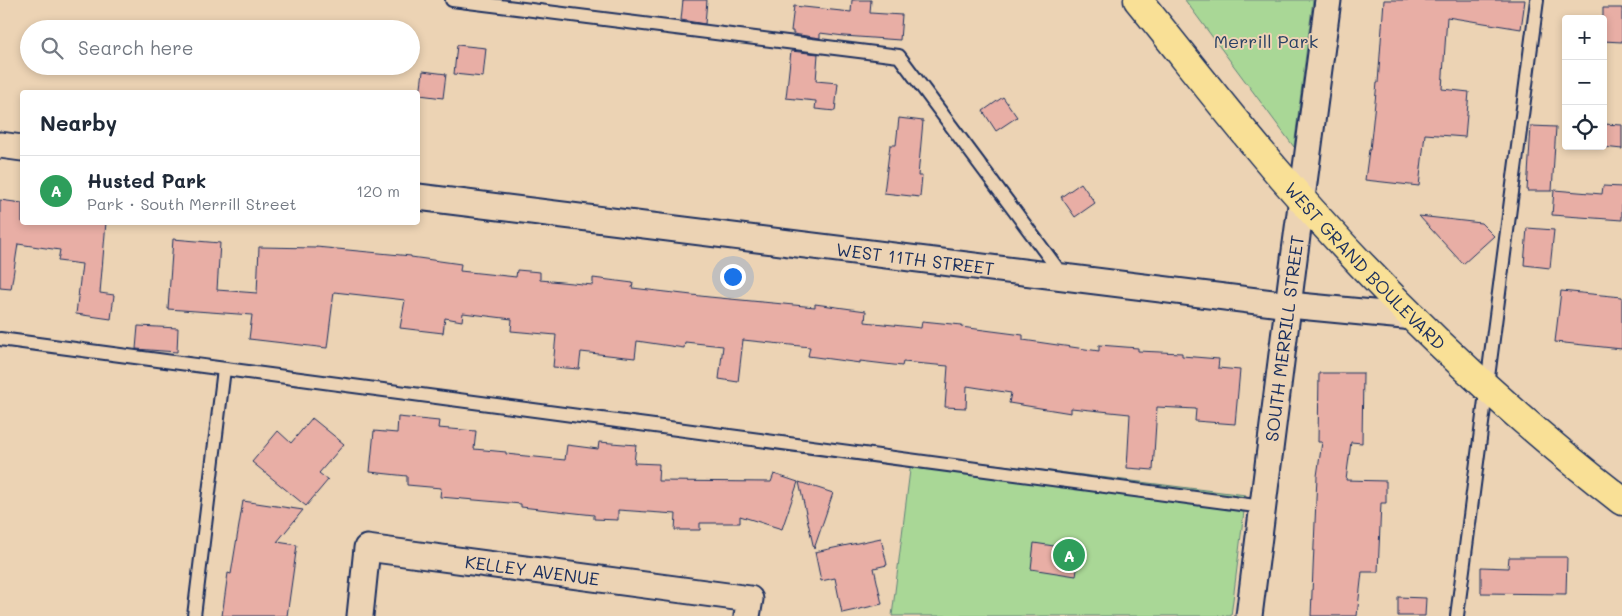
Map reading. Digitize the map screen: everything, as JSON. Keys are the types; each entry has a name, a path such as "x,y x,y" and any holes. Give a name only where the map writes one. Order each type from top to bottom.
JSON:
{"main road":[{"name":"WEST GRAND BOULEVARD","path":"1138,0 1301,198 1414,317 1524,420 1622,501"}],"street":[{"name":"SOUTH MERRILL STREET","path":"1249,616 1301,198 1328,0"},
{"path":"0,145 20,148"},
{"name":"WEST 11TH STREET","path":"420,197 1289,305 1414,317"},
{"name":"KELLEY AVENUE","path":"360,616 366,548 750,599 747,616"}],"lane":[{"path":"452,0 899,56 1065,278"},
{"path":"1457,616 1537,0"},
{"path":"0,339 1262,507"},
{"path":"194,616 224,369"}],"green space":[{"name":"Merrill Park","path":"1185,0 1313,0 1294,147"},
{"path":"912,454 1246,495 1231,616 892,616"}],"building":[{"path":"683,0 707,0 705,24 681,20"},
{"path":"852,0 871,0 870,13 902,15 900,40 820,33 820,38 793,34 793,31 791,31 794,6 851,12"},
{"path":"1384,0 1525,0 1521,29 1447,17 1442,89 1469,92 1465,137 1425,134 1419,186 1365,180 1378,83"},
{"path":"1603,8 1622,8 1622,42 1607,41 1607,15 1603,15"},
{"path":"457,45 486,48 483,77 454,74"},
{"path":"791,51 818,54 816,81 838,83 835,111 815,109 816,101 786,98"},
{"path":"423,71 446,74 443,98 420,95"},
{"path":"1003,97 1017,117 996,131 983,111"},
{"path":"899,118 923,121 918,176 922,176 920,197 884,193 890,145 896,145"},
{"path":"1607,124 1622,125 1622,149 1607,147"},
{"path":"1531,126 1556,127 1552,191 1527,191"},
{"path":"1081,183 1095,203 1075,217 1061,197"},
{"path":"1603,186 1622,187 1622,220 1552,215 1554,190 1602,194"},
{"path":"0,200 20,203 20,225 106,225 100,293 114,295 111,319 76,314 82,264 58,261 60,250 18,244 11,289 0,288"},
{"path":"1419,216 1481,223 1494,236 1463,264"},
{"path":"1527,228 1554,230 1550,268 1524,265"},
{"path":"173,239 220,243 217,290 257,293 259,247 316,247 411,256 461,264 460,271 516,277 517,270 540,272 540,280 593,285 593,278 633,283 632,288 815,307 815,304 866,311 865,322 921,328 922,321 962,325 961,327 1023,335 1023,340 1099,351 1099,345 1138,348 1138,351 1182,353 1182,356 1219,359 1218,368 1240,370 1235,424 1195,421 1196,409 1157,407 1153,470 1127,468 1130,414 1071,408 1071,413 1009,403 1011,393 967,386 966,408 945,407 948,366 903,362 902,366 860,361 860,363 808,356 810,347 743,340 738,382 719,379 723,346 685,342 684,348 637,341 635,358 581,352 579,369 553,367 556,335 511,331 512,319 463,313 462,321 445,318 443,333 400,328 405,300 334,292 327,348 249,339 252,315 168,309"},
{"path":"1561,291 1622,297 1622,349 1555,342"},
{"path":"138,326 178,328 177,352 136,349"},
{"path":"1319,373 1363,373 1362,443 1351,442 1346,480 1386,481 1386,503 1381,503 1378,572 1362,572 1357,616 1311,616 1317,476 1322,442 1318,442"},
{"path":"398,417 439,421 438,428 476,431 474,449 506,452 506,454 565,460 567,445 598,449 599,442 636,445 634,463 659,464 658,481 771,482 774,474 798,482 782,529 740,516 740,523 700,523 700,530 675,530 676,514 618,510 618,520 594,519 594,515 521,507 521,504 440,497 441,488 407,485 407,476 370,472 374,431 397,433"},
{"path":"312,418 344,444 319,473 328,480 306,506 252,462 278,431 291,443"},
{"path":"799,482 833,493 814,549"},
{"path":"243,501 303,510 277,542 297,545 287,616 222,616 228,573 231,574"},
{"path":"881,538 887,565 874,568 882,604 842,613 835,578 821,581 815,552"},
{"path":"1034,543 1080,550 1076,576 1031,569"},
{"path":"1509,557 1567,557 1566,594 1481,593 1481,567 1508,568"},
{"path":"1398,597 1426,598 1425,616 1398,616"}],"place":[{"name":"Husted Park","path":"1069,555"}]}
